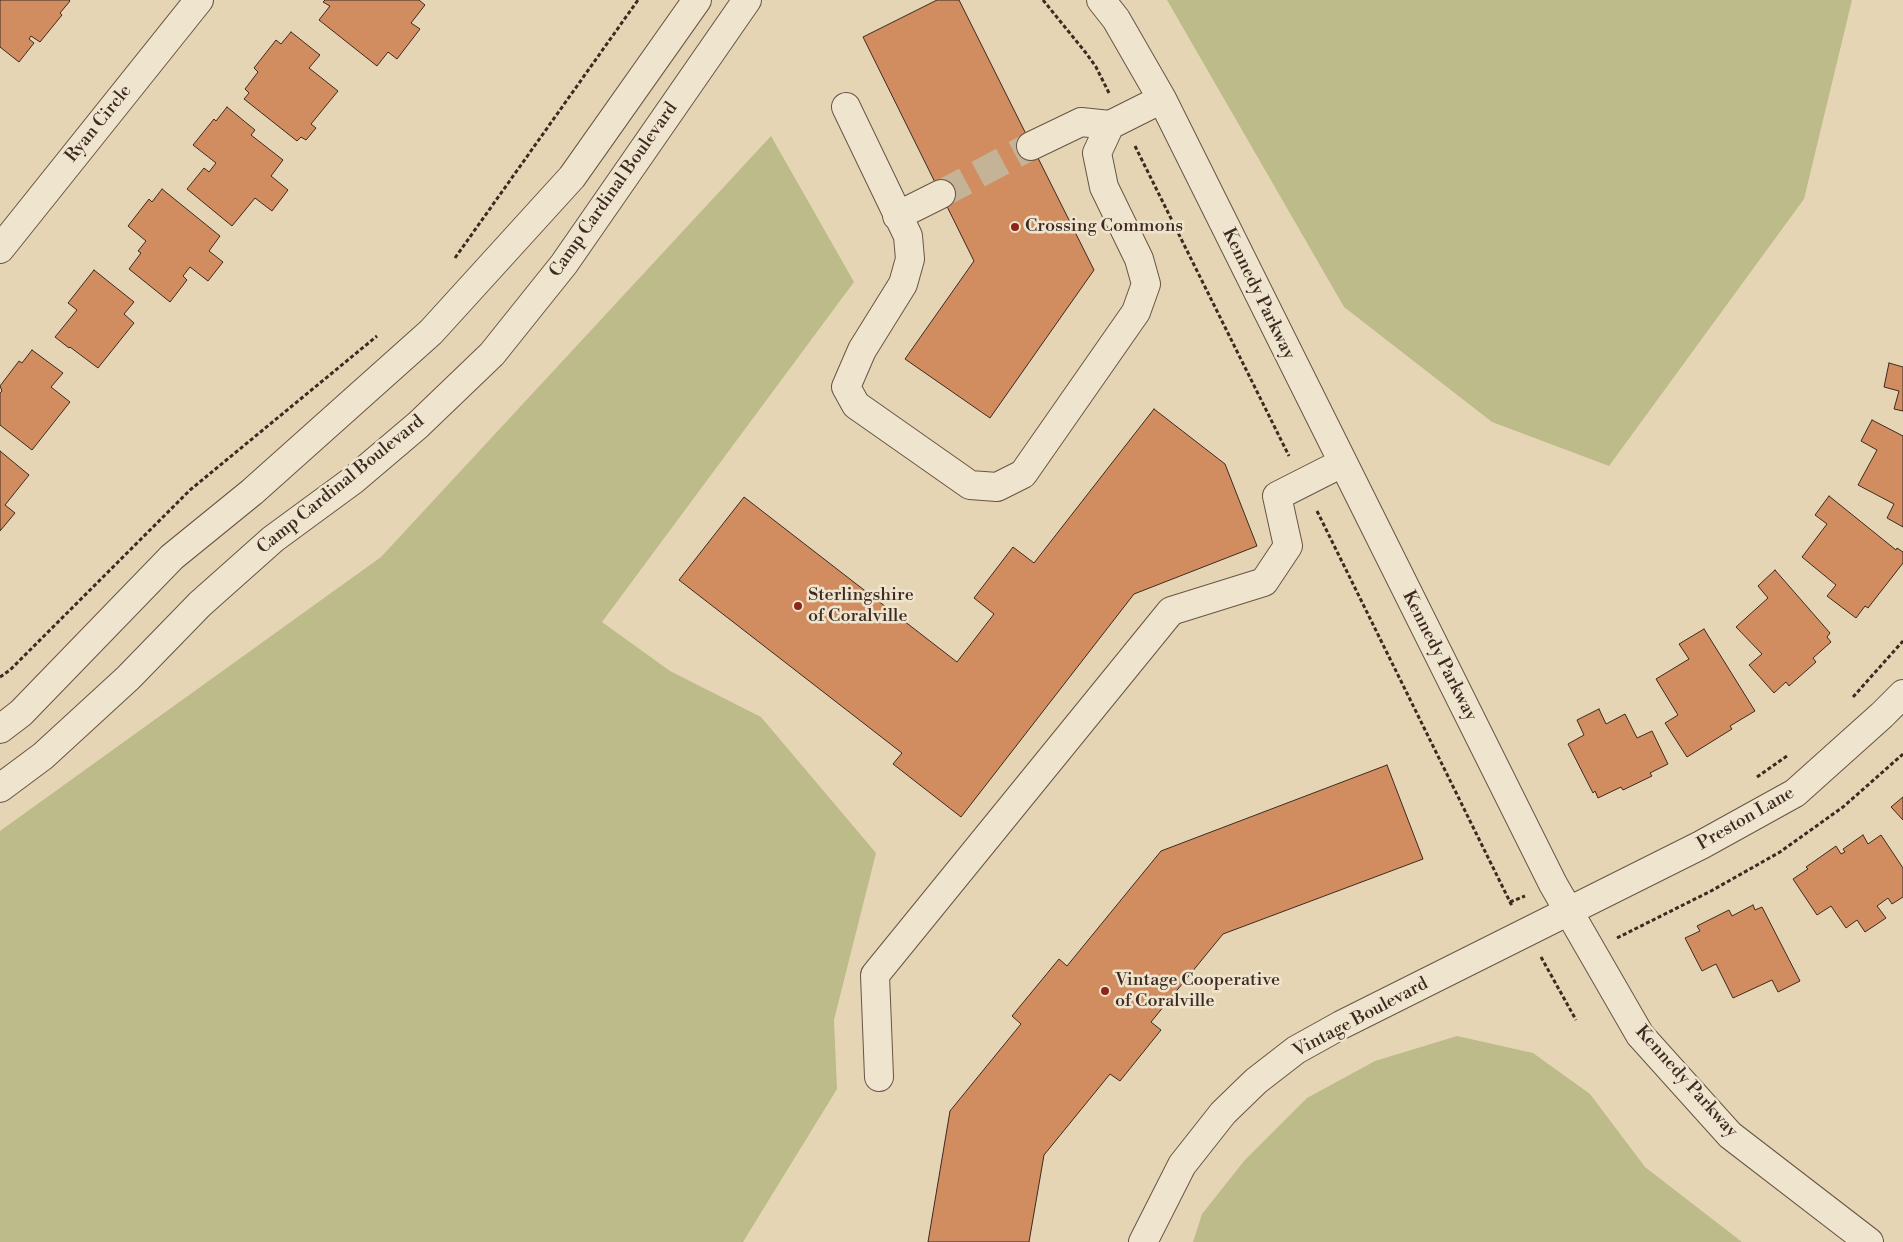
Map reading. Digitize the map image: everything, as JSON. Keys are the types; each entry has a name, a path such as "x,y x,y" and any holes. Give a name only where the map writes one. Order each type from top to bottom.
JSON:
{"street":[{"name":"Ryan Circle","path":"0,249 199,0"},
{"path":"0,729 21,713 172,557 252,492 431,332 572,177 697,0"},
{"name":"Camp Cardinal Boulevard","path":"0,788 43,756 128,678 200,604 236,571 273,539 352,481 418,425 492,354 564,264 747,0"},
{"name":"Kennedy Parkway","path":"1101,0 1116,19 1162,99 1553,884 1640,1035 1730,1135 1869,1242"},
{"path":"1032,146 1081,122 1110,125 1162,99"},
{"path":"846,107 908,236 910,259 903,284 862,350 846,387 856,405 970,484 996,487 1023,474 1136,312 1146,284 1139,258 1104,187 1097,153 1110,125"},
{"path":"898,216 941,194"},
{"path":"880,1077 875,975 1171,610 1264,582 1288,546 1277,496 1342,463"},
{"name":"Preston Lane","path":"1568,913 1702,845 1795,793 1903,694"},
{"name":"Vintage Boulevard","path":"1143,1242 1182,1165 1223,1114 1256,1081 1296,1050 1341,1025 1568,913"}],"path":[{"path":"453,261 638,0"},
{"path":"0,677 10,670 190,490 383,331"},
{"path":"1847,704 1903,641"},
{"path":"1750,781 1794,750"},
{"path":"1610,942 1711,891 1780,852 1843,807 1903,754"},
{"path":"1510,902 1553,884"}],"shaded area":[{"path":"1167,0 1852,0 1804,199 1609,466 1492,422 1344,307"},
{"path":"771,136 854,282 602,622 670,671 761,717 876,853 834,1020 837,1089 743,1242 0,1242 0,831 381,557"},
{"path":"1457,1036 1533,1053 1590,1094 1645,1167 1742,1242 1193,1242 1202,1214 1244,1161 1307,1098 1375,1061"}],"building":[{"path":"0,0 70,1 60,13 62,15 40,42 31,36 29,39 34,43 19,62 0,47"},
{"path":"325,0 419,0 425,5 411,23 420,29 397,59 388,52 377,66 319,20 330,6 323,2"},
{"name":"Crossing Commons","path":"937,0 959,0 1094,270 990,418 905,359 974,261 863,37"},
{"path":"291,32 320,55 309,68 338,91 311,124 316,128 306,140 301,137 297,141 244,99 249,93 245,89 258,72 254,68 276,40 281,44"},
{"path":"227,107 255,130 251,135 283,160 271,176 288,190 272,211 255,198 232,226 187,189 204,168 209,172 216,163 193,145 214,119 216,121"},
{"path":"162,189 220,236 209,251 223,262 208,281 190,267 183,276 187,280 170,302 129,269 141,253 138,251 146,241 128,226 149,199 152,202"},
{"path":"94,270 134,302 124,314 134,323 98,368 55,337 77,310 68,303"},
{"path":"32,350 63,373 51,387 70,402 32,450 0,425 0,393 2,391 0,386 19,361 22,363"},
{"path":"1889,363 1903,367 1903,411 1894,409 1899,391 1884,387"},
{"name":"Sterlingshire of Coralville","path":"1154,409 1225,464 1257,546 1134,594 961,817 893,764 902,753 679,580 744,497 957,662 994,614 974,598 1013,547 1034,563"},
{"path":"1872,420 1903,436 1903,527 1887,518 1894,504 1858,485 1877,450 1861,441"},
{"path":"0,451 29,475 5,505 15,513 0,531"},
{"path":"1829,496 1896,550 1897,548 1903,552 1903,563 1868,608 1865,606 1856,618 1827,596 1836,585 1802,557 1827,524 1815,515"},
{"path":"1775,570 1830,633 1827,637 1831,642 1813,658 1816,662 1789,686 1786,682 1774,693 1749,665 1762,654 1736,627 1768,598 1758,586"},
{"path":"1704,629 1755,711 1730,726 1732,729 1687,757 1665,723 1678,715 1656,679 1689,659 1679,644"},
{"path":"1599,709 1606,724 1625,714 1637,738 1652,731 1668,764 1650,773 1652,776 1623,790 1621,787 1598,798 1595,791 1593,793 1568,744 1584,735 1577,720"},
{"name":"Vintage Cooperative of Coralville","path":"1387,765 1423,859 1223,934 1151,1022 1161,1030 1120,1081 1110,1074 1044,1155 1029,1242 928,1242 950,1111 1021,1024 1012,1016 1059,959 1067,966 1161,851"},
{"path":"1903,797 1903,820 1891,807"},
{"path":"1863,835 1868,844 1881,835 1903,868 1903,897 1892,904 1888,898 1877,906 1886,918 1865,932 1857,920 1846,928 1831,906 1817,915 1793,879 1808,869 1806,867 1836,846 1841,854 1845,852 1843,849"},
{"path":"1753,905 1755,910 1762,907 1800,981 1778,992 1772,980 1733,998 1716,964 1702,971 1685,938 1700,931 1697,926 1729,910 1732,916"}],"tunnel":[{"path":"941,194 1031,146"}],"place":[{"name":"Crossing Commons","path":"1015,227"},
{"name":"Sterlingshire of Coralville","path":"798,606"},
{"name":"Vintage Cooperative of Coralville","path":"1105,991"}]}
